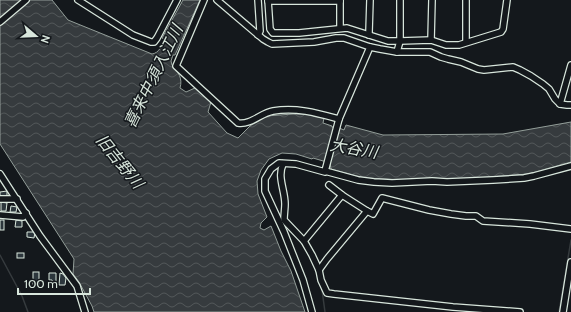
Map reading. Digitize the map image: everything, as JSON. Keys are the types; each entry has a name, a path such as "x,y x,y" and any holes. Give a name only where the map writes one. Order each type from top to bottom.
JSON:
{"street":[{"path":"0,22 26,0"},
{"path":"78,0 134,35 150,42 154,42 157,38 177,0"},
{"path":"204,0 176,66 238,123 243,124 263,114 273,111 299,110 315,112 339,119"},
{"path":"217,0 258,35 272,44 314,42 344,38 370,47 397,52 430,52 478,69 484,70 513,67 540,82 549,89 560,104 571,105"},
{"path":"258,0 260,31 258,35"},
{"path":"340,28 340,0 268,0 270,29 273,33 298,33 347,28 388,41 431,40 446,45 459,45 501,32 503,29 508,0"},
{"path":"369,35 370,0"},
{"path":"397,52 400,41 400,0"},
{"path":"431,40 432,0"},
{"path":"466,0 466,42"},
{"path":"326,170 339,119 370,47"},
{"path":"560,104 571,65"},
{"path":"312,312 303,280 284,232 265,191 265,179 271,169 279,163 296,164 325,172 326,170 358,180 392,183 524,178 571,166"},
{"path":"283,164 280,175 285,203 284,220 304,241 312,255 327,293 453,307 520,312"},
{"path":"0,174 40,236 78,286 85,312"},
{"path":"329,185 373,214 382,198 436,212 476,216 482,221 530,224 571,229"},
{"path":"304,241 342,195"},
{"path":"0,199 17,199"},
{"path":"318,270 367,211"},
{"path":"0,215 23,217 26,213"},
{"path":"563,312 571,262"}],"water":[{"path":"0,0 52,0 68,20 152,54 157,52 161,47 164,39 162,38 183,0 200,0 175,55 173,55 171,61 172,65 180,78 180,88 186,92 195,88 211,102 208,112 227,133 238,138 250,126 266,116 293,114 305,114 324,118 323,123 339,129 344,130 346,125 383,135 503,134 571,122 571,162 528,174 451,180 434,178 403,180 365,178 331,169 330,163 296,154 282,153 269,159 261,170 257,181 258,194 267,217 261,223 260,228 264,230 271,226 291,271 305,312 94,312 79,282 73,274 74,259 0,144"}],"building":[{"path":"7,191 7,196 0,197 0,192"},
{"path":"1,202 7,203 6,211 1,211"},
{"path":"11,206 17,207 16,212 10,212"},
{"path":"0,220 4,220 4,230 0,230"},
{"path":"16,220 22,221 22,227 15,227"},
{"path":"27,232 35,232 34,238 27,237"},
{"path":"17,253 24,253 24,258 17,258"},
{"path":"33,272 39,272 39,284 33,284"},
{"path":"49,273 56,273 56,283 52,283 52,280 49,280"},
{"path":"60,273 66,278 65,285 59,285"},
{"path":"48,284 57,284 57,287 48,287"}],"waterway":[{"path":"559,312 571,240"},
{"path":"0,255 22,296 28,312"},
{"path":"322,290 325,312"}],"water label":[{"name":"喜来中須入江川","path":"153,76"},
{"name":"大谷川","path":"354,148"},
{"name":"旧吉野川","path":"120,161"}]}
